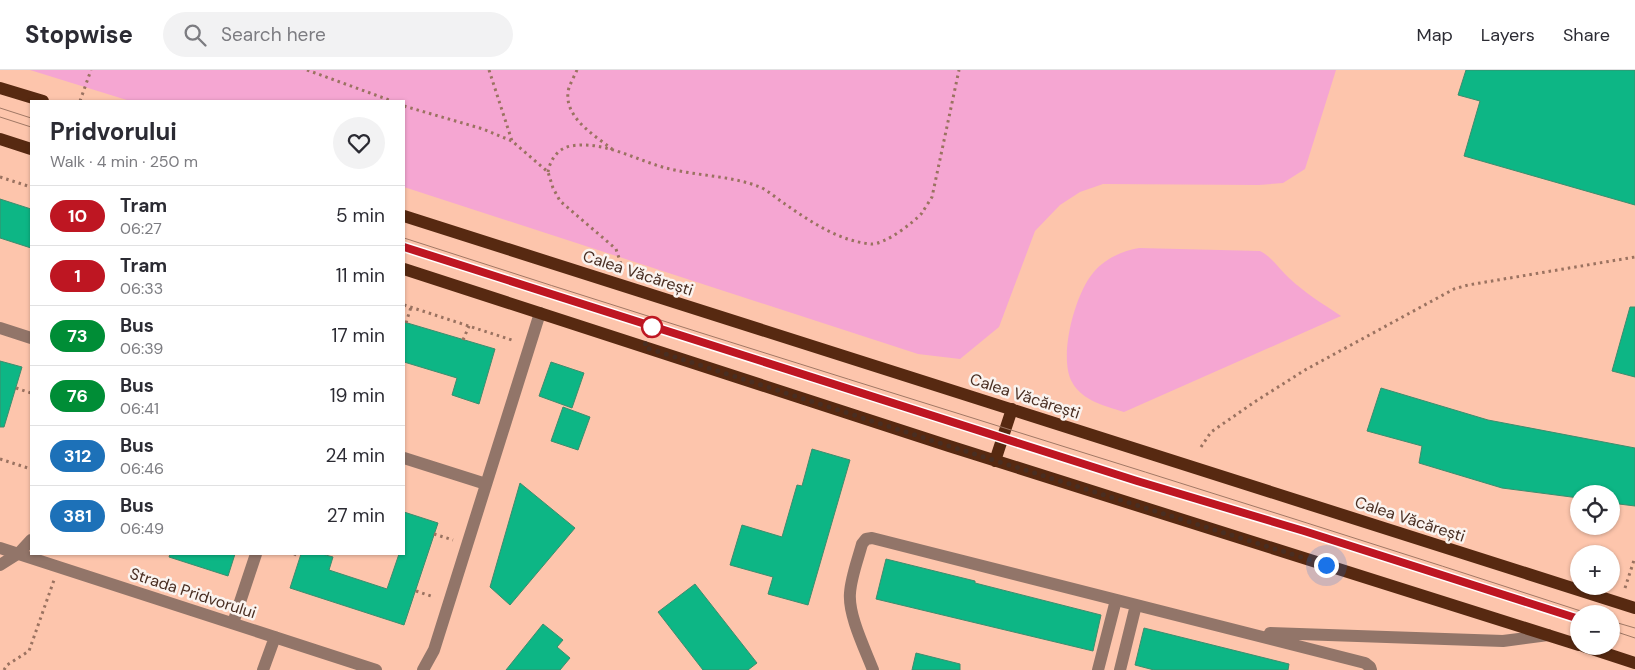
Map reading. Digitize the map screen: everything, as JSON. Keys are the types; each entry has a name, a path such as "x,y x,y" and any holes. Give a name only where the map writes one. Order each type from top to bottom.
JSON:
{"main road":[{"path":"0,88 40,100"},
{"path":"0,138 30,148"},
{"name":"Calea Văcărești","path":"405,216 1635,608"},
{"path":"405,269 995,461 1570,642"},
{"path":"995,461 1012,409"},
{"path":"1612,655 1635,662"}],"street":[{"path":"422,670 434,650 540,313"},
{"path":"0,328 30,338"},
{"path":"405,458 486,484"},
{"path":"873,670 850,605 850,592 862,544 866,539 872,538 1365,663 1371,669"},
{"path":"0,565 19,553 30,541"},
{"name":"Strada Pridvorului","path":"0,548 376,670"},
{"path":"234,624 256,555"},
{"path":"1098,670 1116,600"},
{"path":"1120,670 1136,605"},
{"path":"1245,632 1504,641 1548,635"},
{"path":"263,670 275,637"}],"path":[{"path":"80,100 92,70"},
{"path":"306,70 389,100"},
{"path":"489,70 512,141"},
{"path":"577,70 568,91 569,107 581,123 613,150"},
{"path":"629,287 616,249 560,201 548,172 556,154 570,146 587,146 613,150 671,170 727,179 761,188 823,229 849,239 872,244 882,242 921,214 932,197 959,70"},
{"path":"405,106 483,128 512,141 548,172"},
{"path":"0,177 30,187"},
{"path":"1200,447 1211,432 1305,370 1454,289 1468,285 1635,257"},
{"path":"405,305 530,346"},
{"path":"406,323 411,307"},
{"path":"463,340 469,326"},
{"path":"16,388 30,393"},
{"path":"0,459 30,469"},
{"path":"1620,603 1635,557"},
{"path":"4,670 7,665 29,651 59,566"}],"shaded area":[{"path":"30,70 1336,70 1305,169 1283,183 1259,185 1103,184 1080,192 1060,205 1035,231 999,327 960,359 918,354 405,187 405,100 127,100"},
{"path":"1139,248 1260,251 1268,256 1301,289 1341,316 1124,412 1095,402 1076,388 1068,371 1068,342 1070,326 1080,295 1093,273 1114,256"}],"building":[{"path":"1466,70 1635,70 1635,205 1464,156 1480,101 1458,95"},
{"path":"0,199 30,209 30,248 0,238"},
{"path":"1630,307 1635,307 1635,377 1612,371"},
{"path":"405,322 495,349 479,404 452,395 457,378 405,362"},
{"path":"0,361 22,367 4,427 0,427"},
{"path":"551,362 584,373 572,408 539,396"},
{"path":"1381,388 1488,420 1635,448 1635,506 1620,504 1620,485 1570,485 1570,497 1502,488 1419,463 1422,446 1367,431"},
{"path":"563,407 590,417 578,450 551,441"},
{"path":"812,449 850,460 808,605 768,594 773,577 730,565 742,525 782,537 797,485 802,486"},
{"path":"520,483 575,528 510,605 490,587"},
{"path":"405,512 438,523 404,625 290,588 301,555 326,555 333,557 329,570 387,589 399,555 405,555"},
{"path":"170,555 235,555 228,576 169,557"},
{"path":"886,559 1101,615 1093,651 876,599"},
{"path":"695,584 757,663 748,670 703,670 658,612"},
{"path":"543,624 563,640 557,647 570,658 560,670 506,670"},
{"path":"1144,628 1289,664 1288,670 1154,670 1135,665"},
{"path":"916,653 960,664 960,670 912,670"}],"tram line":[{"path":"0,108 30,118"},
{"path":"0,117 30,127"},
{"path":"405,238 1570,608"},
{"path":"405,247 1171,492 1304,531 1570,617"},
{"name":"10","path":"405,247 1171,492 1304,531 1570,616"},
{"path":"1620,624 1635,628"},
{"path":"1620,633 1635,638"}],"route":[{"path":"652,327 644,347 1326,565"}]}
